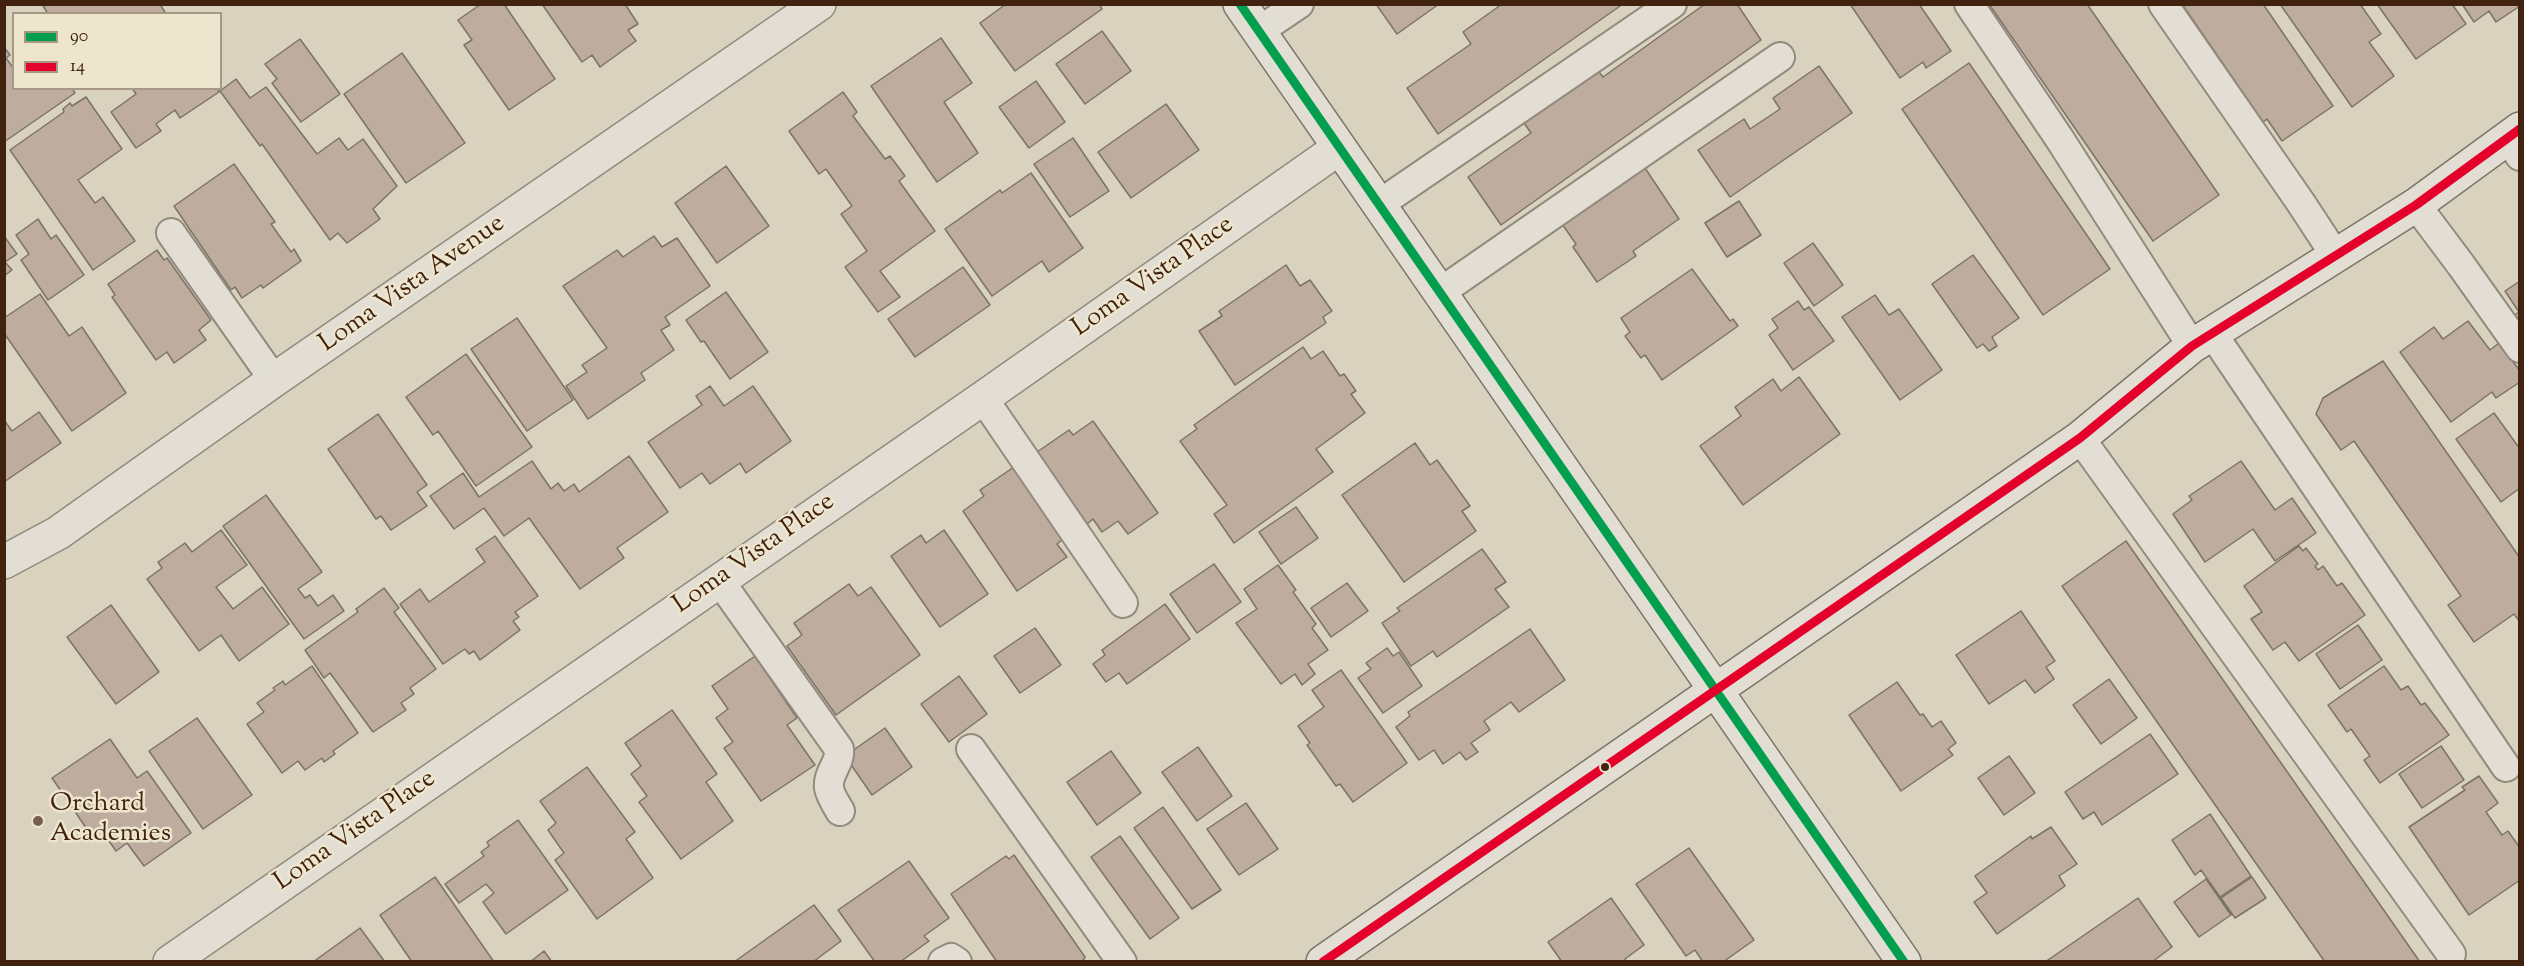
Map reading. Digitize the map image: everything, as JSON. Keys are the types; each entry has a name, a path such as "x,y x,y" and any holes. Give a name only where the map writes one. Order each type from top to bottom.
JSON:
{"street":[{"name":"Loma Vista Avenue","path":"4,562 58,533 274,380 819,4"},
{"path":"1240,4 1904,962"},
{"path":"1323,962 2080,438 2202,340 2515,141"},
{"name":"Loma Vista Place","path":"170,962 1339,148"}],"lane":[{"path":"1259,31 1299,4"},
{"path":"1378,205 1672,4"},
{"path":"1969,4 2059,138 2506,767"},
{"path":"2163,4 2335,255"},
{"path":"1439,293 1780,57"},
{"path":"2416,205 2520,348"},
{"path":"171,233 274,380"},
{"path":"983,398 1123,603"},
{"path":"2080,438 2451,954"},
{"path":"719,580 839,749 840,755 831,774 829,788 840,811"},
{"path":"971,749 1122,962"},
{"path":"943,962 951,958 957,962"}],"building":[{"path":"42,4 160,4 165,12 47,12"},
{"path":"481,4 504,4 555,79 509,110 464,45 472,40 458,20"},
{"path":"542,4 625,4 638,24 628,30 636,41 600,67 592,55 582,62"},
{"path":"1006,4 1099,4 1102,9 1015,71 980,23"},
{"path":"1376,4 1439,4 1397,34"},
{"path":"1502,4 1623,4 1438,134 1407,88 1471,44 1463,32"},
{"path":"1705,4 1737,4 1761,40 1501,225 1468,177 1531,133 1522,120 1596,68 1603,77"},
{"path":"1850,4 1919,4 1951,51 1926,68 1923,62 1900,78"},
{"path":"1989,4 2087,4 2219,195 2153,241"},
{"path":"2182,4 2263,4 2333,106 2282,141 2267,119 2263,122"},
{"path":"2280,4 2360,4 2381,34 2369,42 2394,76 2352,107"},
{"path":"2377,4 2452,4 2466,24 2416,59"},
{"path":"2462,4 2520,4 2520,6 2496,22 2489,11 2474,22"},
{"path":"1102,31 1131,71 1085,104 1056,64"},
{"path":"941,38 972,83 944,102 978,153 937,182 871,86"},
{"path":"300,39 340,94 301,122 272,83 277,79 265,64"},
{"path":"4,47 10,55 6,58 12,66 12,90 73,90 75,93 4,142"},
{"path":"402,53 465,143 406,183 344,94"},
{"path":"1969,63 2110,269 2043,315 1902,109"},
{"path":"1819,66 1852,113 1730,197 1698,150 1744,119 1750,129 1780,109 1773,98"},
{"path":"236,79 250,98 266,87 317,154 339,138 348,150 363,139 397,186 373,209 380,219 347,243 338,233 330,240 262,144 260,146 220,91"},
{"path":"1036,81 1065,122 1029,148 999,107"},
{"path":"133,90 218,90 219,92 180,118 175,110 156,124 161,131 136,148 111,112 136,94"},
{"path":"843,92 857,112 853,116 885,159 890,156 905,176 899,181 935,231 880,271 900,297 878,312 845,267 867,251 841,214 852,206 826,169 819,174 789,131"},
{"path":"86,97 122,149 78,180 95,203 103,197 135,241 93,270 10,150 64,112 63,109 70,103 72,106"},
{"path":"1166,104 1199,150 1131,198 1098,152"},
{"path":"1073,138 1109,191 1070,217 1034,164"},
{"path":"234,164 275,222 271,224 291,252 294,249 301,261 263,288 261,285 242,298 235,287 231,290 174,206"},
{"path":"1643,165 1679,219 1633,251 1636,256 1597,282 1573,247 1576,244 1560,221"},
{"path":"726,166 769,226 717,263 675,203"},
{"path":"1031,173 1083,248 1049,272 1042,261 992,296 945,229 1000,190 1002,193"},
{"path":"1739,201 1761,235 1727,257 1705,223"},
{"path":"38,219 51,239 56,235 84,275 48,300 21,260 29,254 16,235"},
{"path":"4,236 17,254 5,262 12,270 4,276"},
{"path":"654,236 662,247 677,238 710,286 665,317 670,325 661,330 674,350 641,373 645,380 588,419 566,386 587,372 582,365 607,348 563,286 617,250 623,257"},
{"path":"1813,243 1843,285 1814,306 1784,263"},
{"path":"157,250 164,260 167,258 211,320 199,330 206,340 174,363 167,352 156,360 112,297 115,295 108,284"},
{"path":"1973,255 2019,318 1992,337 1997,346 1989,351 1983,344 1977,348 1932,284"},
{"path":"1286,265 1300,286 1310,280 1332,311 1323,317 1326,323 1235,385 1199,331 1222,316 1219,311"},
{"path":"963,267 990,305 915,357 888,319"},
{"path":"1692,269 1730,321 1733,319 1738,326 1662,380 1645,355 1641,358 1625,336 1630,332 1621,318"},
{"path":"2520,281 2520,326 2513,316 2519,312 2505,291"},
{"path":"726,292 768,352 730,379 704,341 701,342 686,320"},
{"path":"40,294 69,336 82,327 126,393 72,431 4,333 4,318"},
{"path":"1875,295 1889,315 1899,309 1942,370 1900,400 1842,317"},
{"path":"1798,301 1804,310 1809,307 1834,341 1793,370 1769,335 1778,328 1772,319"},
{"path":"517,318 573,400 527,431 471,349"},
{"path":"2468,321 2490,350 2499,343 2520,371 2520,382 2496,398 2492,392 2451,422 2400,352 2434,327 2443,339"},
{"path":"1303,347 1311,359 1323,351 1340,376 1344,374 1356,391 1351,394 1365,413 1316,449 1333,472 1234,543 1214,514 1227,505 1180,441 1197,429 1194,425"},
{"path":"466,354 532,447 476,486 438,431 433,435 406,397"},
{"path":"2383,361 2520,558 2520,622 2514,614 2474,642 2448,605 2461,596 2354,441 2341,450 2316,414 2323,398"},
{"path":"1799,377 1840,434 1743,505 1700,446 1741,416 1735,407 1773,379 1781,391"},
{"path":"710,386 724,406 753,386 791,441 746,473 740,463 710,484 702,473 680,488 648,442 702,405 696,396"},
{"path":"39,412 61,443 4,482 4,420 12,431"},
{"path":"2494,413 2520,449 2520,488 2501,502 2456,439"},
{"path":"378,414 427,485 417,492 427,506 391,530 381,516 376,519 328,449"},
{"path":"1093,421 1158,513 1128,534 1118,521 1102,532 1093,519 1087,524 1037,452 1069,430 1073,435"},
{"path":"1415,443 1430,465 1437,460 1470,506 1462,511 1476,531 1404,582 1342,495"},
{"path":"629,456 668,512 617,548 624,558 580,589 529,518 504,536 484,508 454,529 430,496 463,473 479,497 532,461 551,489 558,483 564,491 574,484 579,492"},
{"path":"2241,461 2275,510 2292,498 2316,533 2275,561 2253,529 2205,562 2173,514 2192,500 2189,496"},
{"path":"1014,467 1063,539 1057,544 1067,557 1017,591 963,511 984,496 980,490"},
{"path":"266,495 322,572 298,589 305,598 310,595 318,606 333,595 344,611 304,639 223,526"},
{"path":"1296,507 1318,538 1281,564 1259,532"},
{"path":"221,530 247,565 216,587 233,609 262,587 289,624 239,661 221,635 199,651 147,579 162,568 158,562 185,543 192,552"},
{"path":"944,530 988,594 940,627 891,556 921,535 926,543"},
{"path":"495,536 538,596 515,612 519,617 513,621 520,630 480,660 474,651 469,654 465,649 443,664 400,604 420,589 429,602 485,562 476,549"},
{"path":"2126,541 2420,962 2325,962 2062,586"},
{"path":"2299,546 2303,551 2306,548 2318,564 2315,566 2318,570 2323,566 2337,586 2342,583 2365,615 2299,661 2285,642 2273,650 2251,619 2262,612 2244,586"},
{"path":"1482,549 1506,582 1495,589 1509,607 1437,657 1433,651 1411,666 1382,623 1400,611 1397,608"},
{"path":"1214,564 1241,602 1197,633 1170,594"},
{"path":"1278,565 1296,590 1293,592 1316,624 1312,628 1328,650 1308,664 1315,674 1302,685 1295,674 1281,684 1236,623 1257,609 1244,589"},
{"path":"1347,583 1368,611 1331,637 1311,608"},
{"path":"849,584 858,596 871,587 920,655 836,715 787,646 802,635 794,623"},
{"path":"384,588 399,608 394,612 436,669 410,688 414,694 401,703 406,710 373,732 330,673 324,678 305,650 358,612 356,609"},
{"path":"1165,604 1190,639 1127,684 1119,673 1106,682 1093,664 1105,655 1102,650"},
{"path":"111,605 159,672 116,704 67,637"},
{"path":"2021,611 2055,661 2046,667 2054,679 2035,693 2025,680 1989,704 1956,655"},
{"path":"2358,625 2382,660 2340,689 2316,654"},
{"path":"1035,628 1061,665 1020,693 994,656"},
{"path":"1530,629 1565,680 1519,712 1511,702 1484,721 1490,730 1471,743 1478,752 1466,760 1460,752 1443,764 1434,750 1419,760 1396,727 1410,716 1408,712"},
{"path":"1387,648 1393,656 1399,652 1422,686 1383,713 1358,678 1371,669 1366,663"},
{"path":"755,656 797,718 787,725 815,765 761,801 724,748 733,742 716,718 728,709 712,686"},
{"path":"312,666 358,733 333,751 335,754 324,762 322,758 305,770 298,761 282,773 247,724 264,712 257,703 275,690 273,688 283,681 285,685"},
{"path":"2384,666 2401,690 2408,686 2421,705 2425,703 2449,735 2380,783 2364,760 2370,756 2351,729 2347,732 2328,705"},
{"path":"1341,670 1407,763 1353,802 1340,784 1336,786 1307,745 1310,743 1298,726 1324,707 1312,690"},
{"path":"959,676 987,714 949,742 921,704"},
{"path":"2109,679 2137,718 2101,744 2073,705"},
{"path":"1897,682 1920,715 1923,714 1932,727 1941,721 1956,743 1948,749 1953,755 1901,791 1849,715"},
{"path":"672,710 717,774 706,782 733,821 681,859 639,802 647,796 631,774 641,766 625,743"},
{"path":"197,718 252,795 203,829 149,751"},
{"path":"885,728 912,767 872,795 845,756"},
{"path":"2150,734 2178,774 2102,825 2094,812 2083,819 2065,792"},
{"path":"110,739 137,778 147,771 191,833 144,866 127,843 116,851 100,828 91,835 52,778"},
{"path":"2441,746 2464,780 2422,808 2399,774"},
{"path":"1198,747 1232,796 1197,821 1162,772"},
{"path":"1111,751 1141,793 1097,825 1067,782"},
{"path":"2009,756 2035,793 2004,815 1978,778"},
{"path":"587,767 635,832 626,839 653,878 597,919 555,860 564,853 548,830 556,823 540,801"},
{"path":"2479,776 2498,803 2486,812 2502,835 2508,831 2520,848 2520,880 2469,915 2409,827 2465,790 2462,787"},
{"path":"1246,803 1278,849 1239,875 1207,829"},
{"path":"1163,807 1221,890 1192,909 1134,828"},
{"path":"2210,814 2251,876 2220,897 2201,870 2195,875 2172,840"},
{"path":"518,820 568,890 506,934 483,902 494,893 486,884 459,903 445,884 484,856 481,852 489,846 487,842"},
{"path":"2051,827 2077,864 2059,876 2065,886 1997,934 1974,902 1987,893 1975,876 2031,836 2032,839"},
{"path":"1120,836 1179,918 1150,939 1091,857"},
{"path":"1689,848 1754,940 1723,962 1703,962 1695,950 1686,956 1636,884"},
{"path":"1014,855 1085,957 1082,962 997,962 951,894 1006,856 1009,859"},
{"path":"909,861 949,918 924,936 929,941 900,962 875,962 838,910"},
{"path":"435,877 494,962 412,962 380,915"},
{"path":"2252,877 2266,898 2235,918 2221,898"},
{"path":"2206,879 2231,915 2199,937 2174,902"},
{"path":"1611,898 1644,945 1625,959 1626,962 1562,962 1548,942"},
{"path":"2138,898 2172,947 2152,962 2045,962"},
{"path":"814,905 841,941 813,962 734,962"},
{"path":"360,928 385,962 313,962"},
{"path":"544,951 552,962 530,962"}],"transit line":[{"name":"90","path":"1240,4 1904,962"},
{"name":"14","path":"1323,962 2080,438 2192,346 2416,205 2520,129"}],"place":[{"name":"Orchard Academies","path":"38,821"}]}
